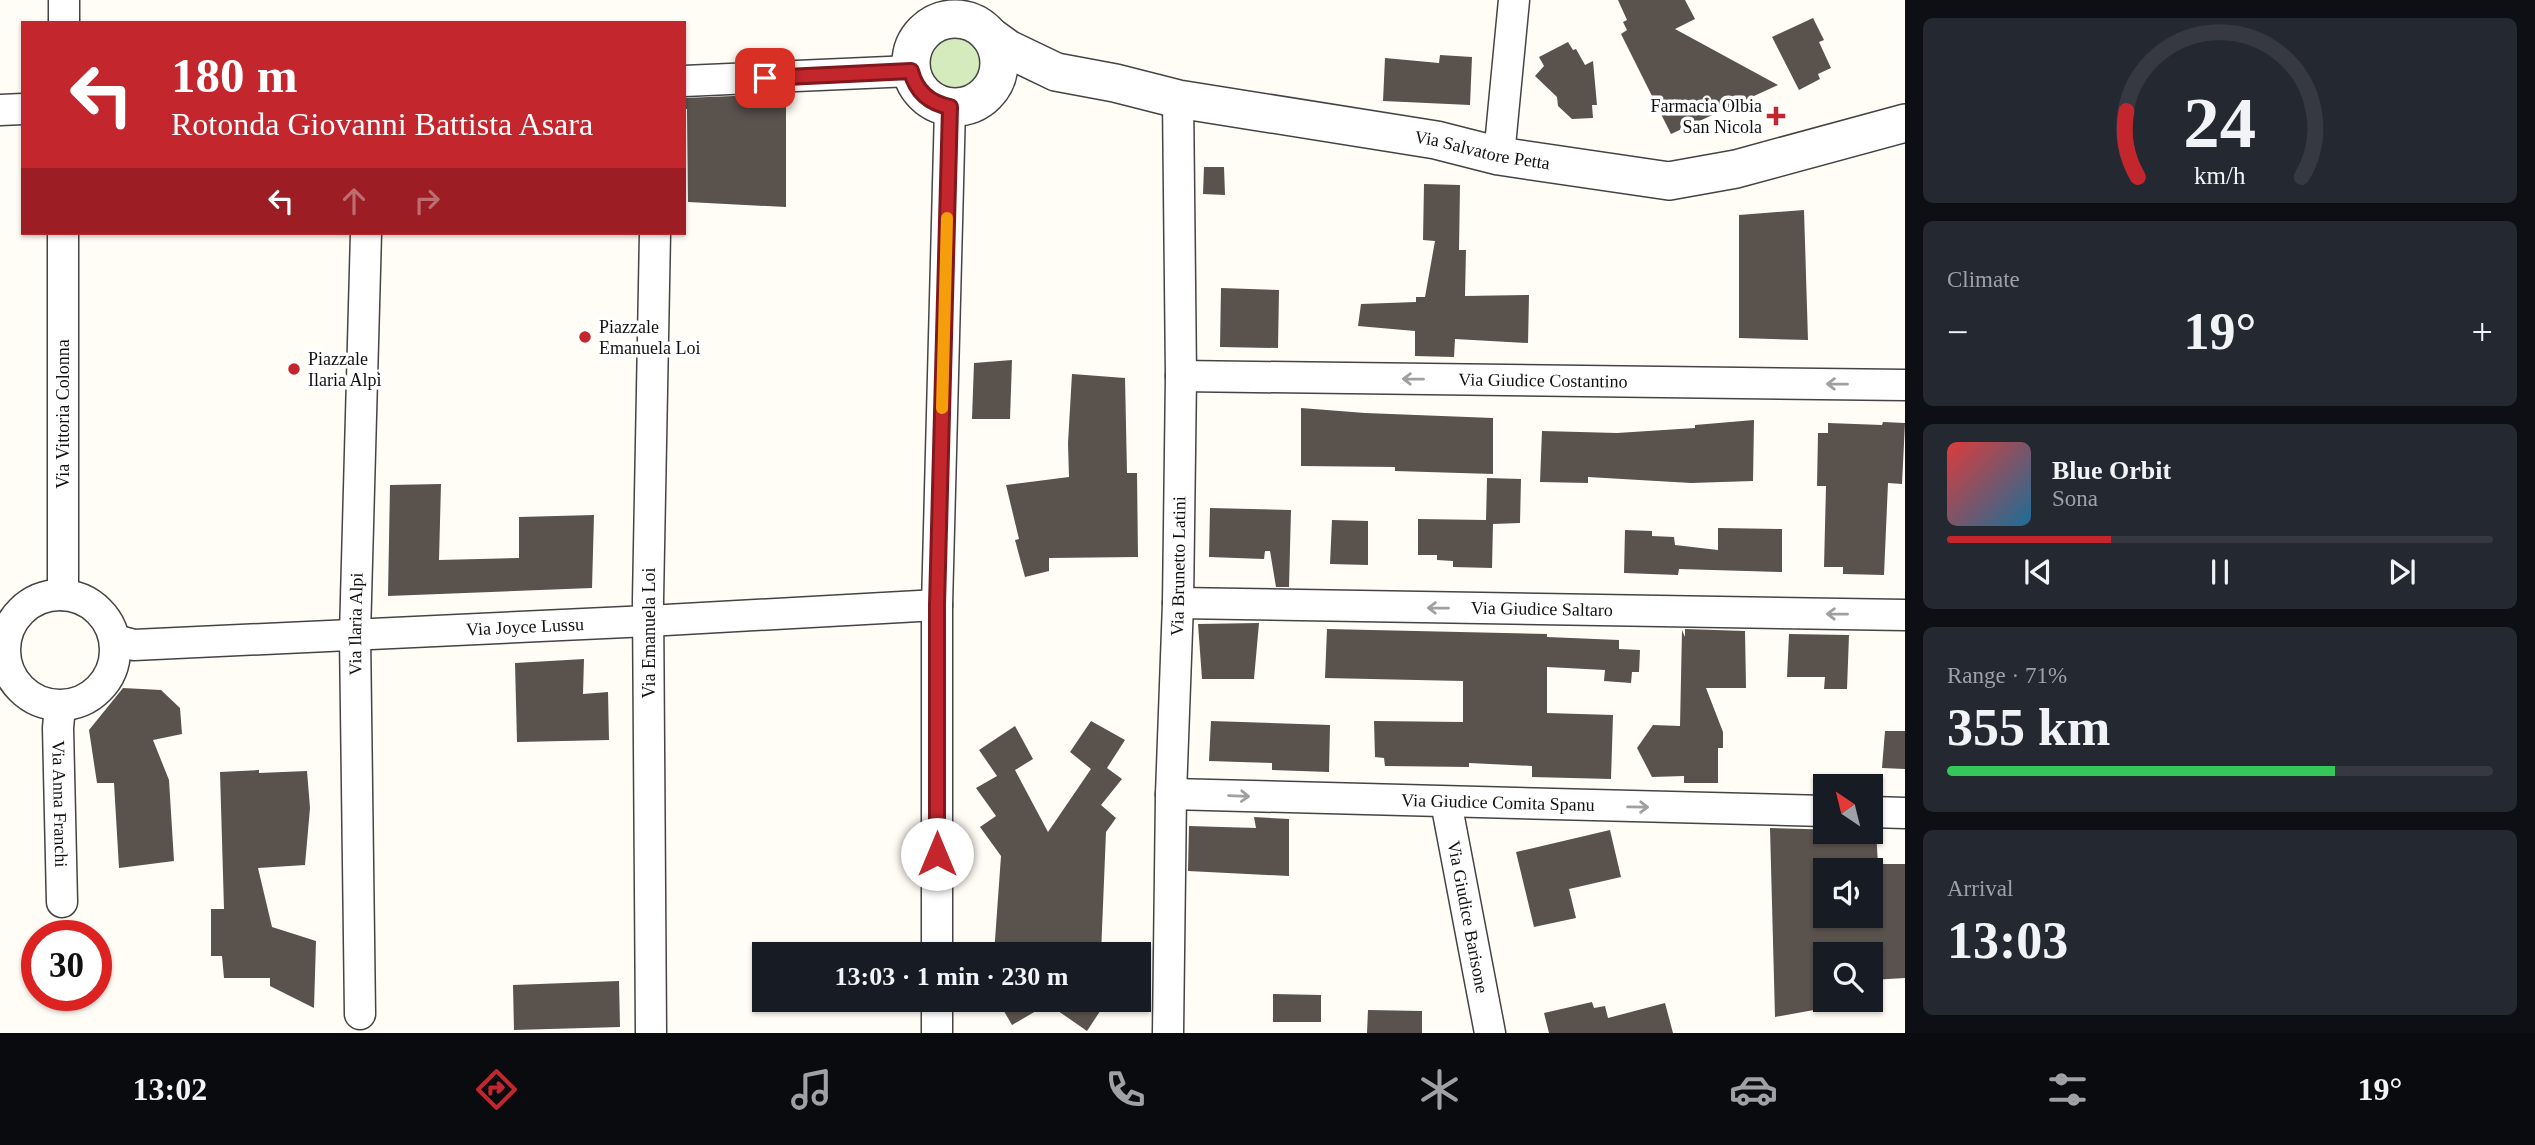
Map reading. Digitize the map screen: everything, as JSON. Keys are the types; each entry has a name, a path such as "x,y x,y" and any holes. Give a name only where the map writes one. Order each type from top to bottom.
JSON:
{"street":[{"path":"64,0 64,21"},
{"path":"914,55 928,27 941,21 974,20 998,51 996,81 987,94 969,106 950,107 931,101 920,92 914,55 919,0"},
{"path":"1499,156 1514,0"},
{"name":"Via Salvatore Petta","path":"974,20 1028,60 1056,72 1178,99 1436,140 1499,156 1669,181 1736,169 1905,123"},
{"path":"686,81 914,55"},
{"name":"Via Salvatore Petta","path":"987,94 1026,74 1056,72"},
{"name":"Via Brunetto Latini","path":"1168,1033 1181,376 1178,99"},
{"path":"937,942 937,605 950,107"},
{"path":"0,110 21,109"},
{"name":"Via Vittoria Colonna","path":"63,235 64,595"},
{"name":"Via Ilaria Alpi","path":"360,1014 355,635 366,235"},
{"name":"Via Emanuela Loi","path":"651,1033 648,621 655,235"},
{"name":"Via Giudice Costantino","path":"1181,376 1905,385"},
{"path":"64,595 83,600 103,614 115,640 113,669 100,689 88,699 60,706 47,705 25,694 10,675 2,651 7,634 20,612 40,599 64,595"},
{"name":"Via Giudice Saltaro","path":"1178,603 1905,615"},
{"name":"Via Joyce Lussu","path":"115,640 134,645 937,605"},
{"name":"Via Anna Franchi","path":"60,706 58,727 62,902"},
{"name":"Via Giudice Comita Spanu","path":"1171,794 1813,811"},
{"name":"Via Giudice Barisone","path":"1446,802 1490,1033"},
{"path":"1883,812 1905,813"},
{"path":"937,1012 937,1033"}],"green space":[{"path":"955,32 978,41 987,64 978,87 955,96 932,87 923,64 932,41"}],"building":[{"path":"1618,0 1685,0 1695,19 1675,29 1778,85 1671,134 1621,34 1627,30 1623,22 1627,20"},
{"path":"1813,18 1824,40 1819,42 1831,68 1818,74 1820,79 1799,90 1772,37"},
{"path":"1568,42 1573,50 1576,49 1585,65 1593,61 1597,105 1592,105 1593,118 1572,119 1558,106 1557,97 1535,76 1544,66 1539,57"},
{"path":"1440,55 1472,57 1470,105 1383,101 1385,58 1439,63"},
{"path":"786,94 786,207 688,202 686,98"},
{"path":"1204,167 1224,167 1225,195 1203,194"},
{"path":"1424,184 1460,185 1459,250 1466,250 1465,296 1529,295 1528,343 1455,339 1454,357 1415,356 1415,331 1358,326 1361,304 1416,302 1416,297 1425,297 1435,241 1423,240"},
{"path":"1804,210 1808,340 1739,338 1739,215"},
{"path":"1221,288 1279,290 1278,348 1220,347"},
{"path":"1012,360 1010,419 972,419 974,363"},
{"path":"1072,374 1125,378 1127,473 1137,473 1138,557 1049,558 1049,571 1025,577 1015,540 1019,539 1006,485 1069,477"},
{"path":"1301,408 1493,418 1493,474 1395,471 1395,467 1301,466"},
{"path":"1754,420 1753,481 1691,483 1588,477 1588,483 1540,482 1542,431 1617,433 1695,428 1695,425"},
{"path":"1883,422 1905,423 1902,484 1888,483 1884,575 1843,574 1843,567 1824,567 1826,486 1817,486 1818,433 1828,433 1828,423 1882,425"},
{"path":"1487,478 1521,479 1520,523 1493,524 1492,568 1453,567 1453,561 1437,560 1437,555 1418,555 1418,519 1486,520"},
{"path":"441,484 439,560 519,558 519,517 594,515 592,588 388,596 390,485"},
{"path":"1210,508 1291,510 1289,587 1276,587 1270,551 1265,551 1264,559 1209,557"},
{"path":"1332,520 1368,521 1368,565 1330,564"},
{"path":"1718,528 1782,529 1782,572 1679,569 1678,575 1624,573 1625,530 1652,531 1652,536 1674,537 1675,545 1718,550"},
{"path":"1259,623 1254,679 1202,679 1198,624"},
{"path":"1327,629 1547,634 1547,637 1619,640 1619,649 1640,650 1639,672 1632,672 1631,683 1604,681 1605,670 1547,667 1547,713 1613,715 1611,779 1532,777 1532,766 1469,763 1469,767 1385,766 1384,758 1375,757 1374,721 1463,722 1463,681 1325,678"},
{"path":"1685,629 1745,631 1746,688 1706,688 1723,732 1723,748 1718,748 1718,783 1684,783 1684,776 1652,777 1637,748 1653,725 1680,726 1682,630 1685,637"},
{"path":"1789,634 1849,635 1847,689 1824,689 1825,677 1787,677"},
{"path":"584,659 583,694 608,692 609,740 517,742 515,663"},
{"path":"123,688 161,690 180,708 182,734 153,740 169,780 174,861 119,868 114,783 97,783 89,730"},
{"path":"1091,721 1125,740 1107,768 1122,779 1101,805 1116,818 1106,832 1101,942 995,942 1001,856 980,827 996,816 976,788 997,776 979,750 1015,726 1033,759 1015,770 1048,832 1091,769 1070,752"},
{"path":"1211,721 1330,725 1329,772 1272,770 1272,763 1209,761"},
{"path":"1885,731 1905,731 1905,769 1882,768"},
{"path":"259,770 259,773 307,771 310,808 305,865 258,868 272,927 316,941 314,1008 270,986 270,978 224,978 222,956 211,956 211,909 224,909 220,772"},
{"path":"1254,817 1289,819 1289,876 1188,871 1189,826 1256,828"},
{"path":"1770,828 1813,829 1813,844 1877,844 1878,858 1813,858 1813,928 1883,928 1883,864 1905,864 1905,978 1883,979 1883,942 1813,942 1813,1010 1775,1017"},
{"path":"1610,830 1621,877 1569,889 1576,918 1534,927 1516,852"},
{"path":"619,981 620,1027 514,1030 513,985"},
{"path":"1273,994 1321,995 1321,1022 1273,1022"},
{"path":"1592,1002 1594,1008 1605,1006 1608,1018 1665,1003 1673,1033 1549,1033 1544,1013"},
{"path":"1368,1010 1422,1011 1422,1033 1367,1033"},
{"path":"1004,1012 1034,1012 1012,1025"},
{"path":"1060,1012 1099,1012 1087,1031"}],"slow traffic":[{"path":"942,408 947,218"}],"place":[{"name":"Farmacia Olbia San Nicola","path":"1776,116"},
{"name":"Piazzale Emanuela Loi","path":"585,337"},
{"name":"Piazzale Ilaria Alpi","path":"294,369"}],"route":[{"path":"765,78 911,71 920,92 939,105 950,107 937,605 937,854"}]}
